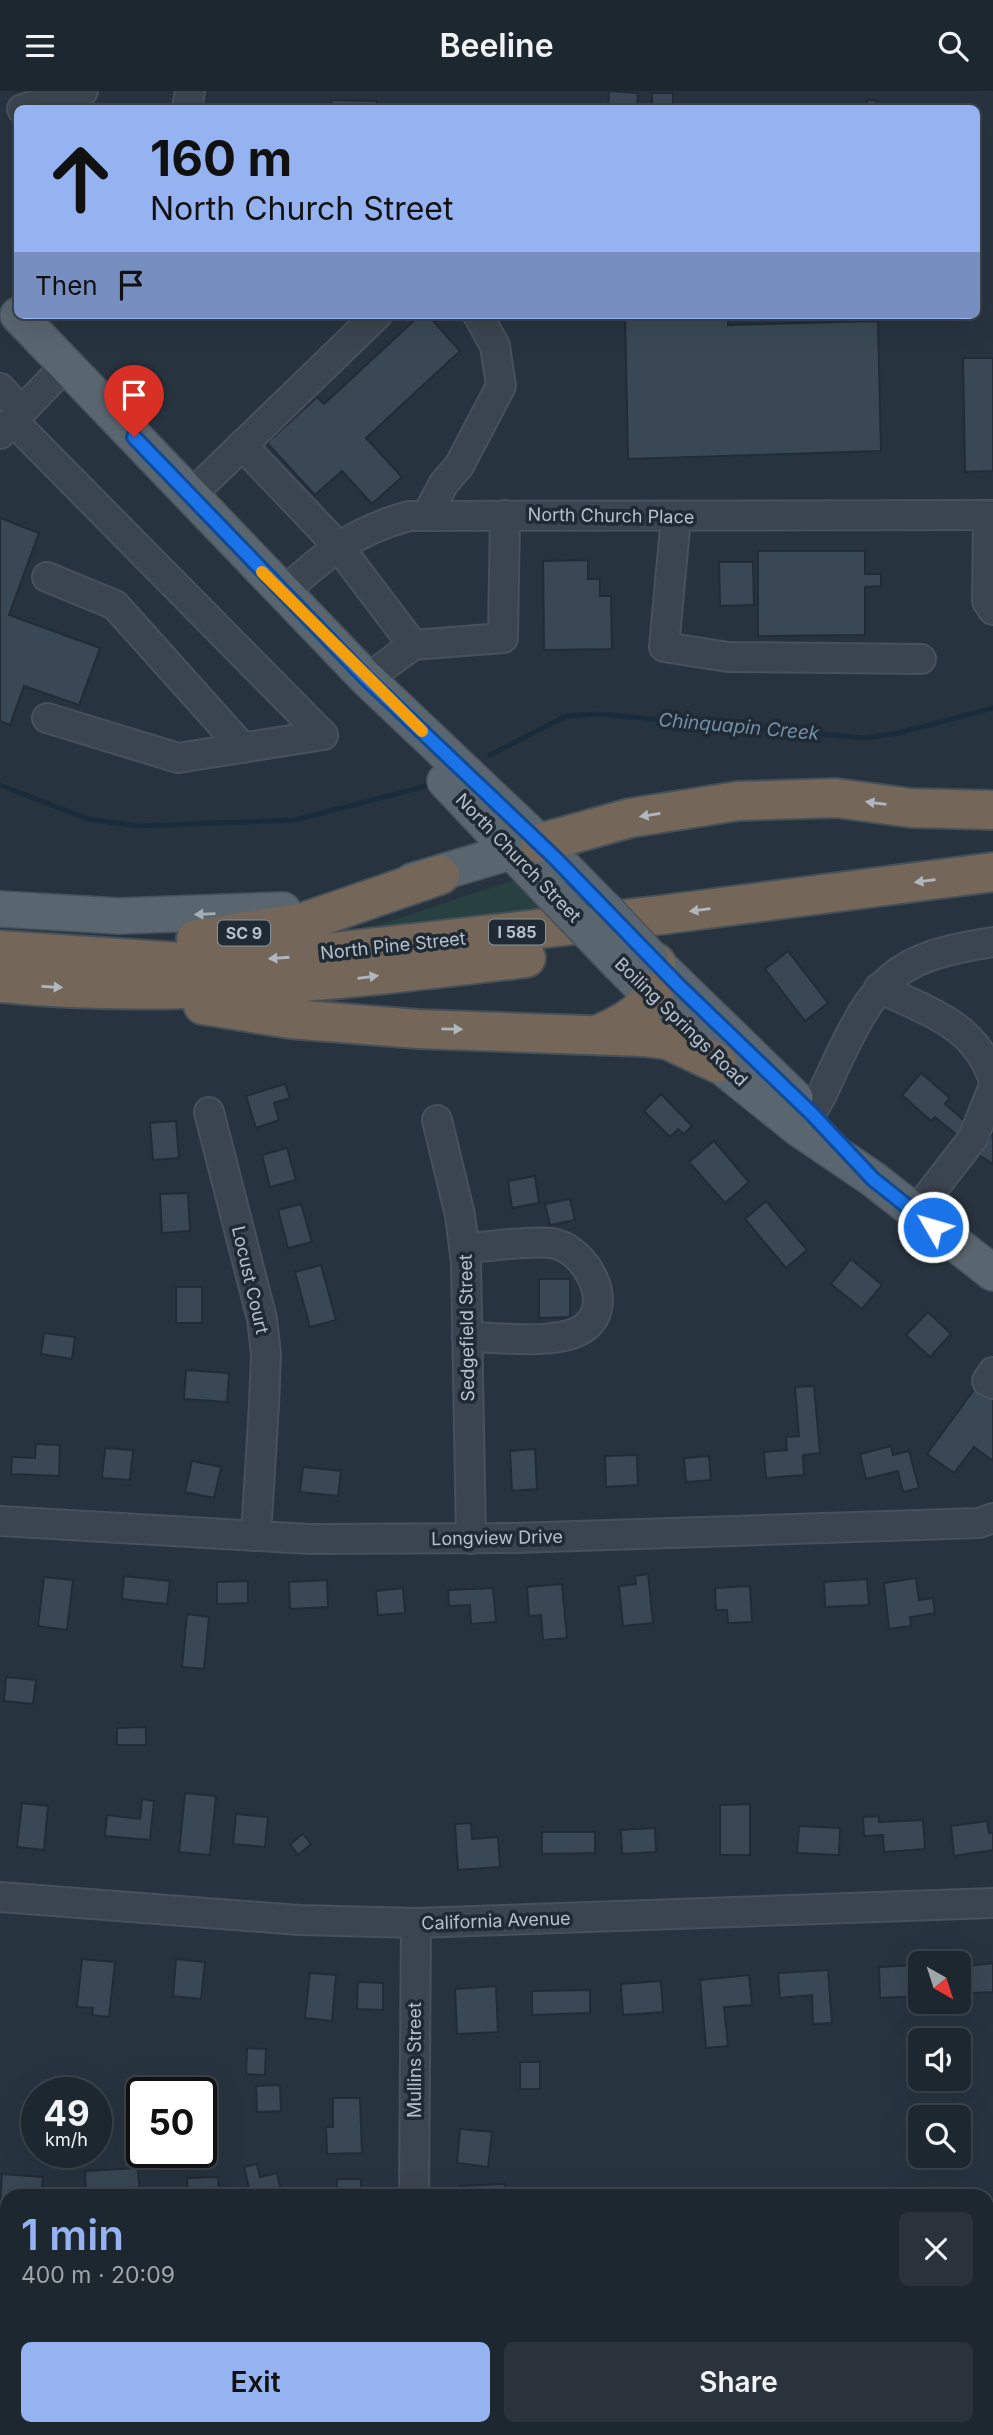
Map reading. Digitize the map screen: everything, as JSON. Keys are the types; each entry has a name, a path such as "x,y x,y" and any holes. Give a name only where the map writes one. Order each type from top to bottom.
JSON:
{"highway":[{"path":"526,847 630,818 738,801 835,798 911,808 993,810"},
{"name":"SC 9","path":"40,953 88,941 214,938 259,931 356,906 449,872"},
{"name":"North Pine Street","path":"0,950 179,962 281,958 634,918 993,872"},
{"name":"North Pine Street","path":"0,983 104,989 263,986 360,978 993,898"},
{"path":"602,1033 639,1013 644,970"},
{"path":"104,989 290,1019 418,1029 602,1033 668,1040 717,1063"}],"main road":[{"name":"North Church Street","path":"16,319 66,365 600,924"},
{"name":"North Church Street","path":"367,679 469,809 526,847"},
{"path":"0,909 119,916 300,909 449,872 468,841 469,809"},
{"name":"SC 9","path":"449,872 526,847"},
{"name":"Boiling Springs Road","path":"600,924 644,970 805,1121 915,1213 991,1267"},
{"name":"Boiling Springs Road","path":"644,970 717,1063 805,1121"}],"street":[{"path":"34,105 83,91"},
{"path":"190,496 373,319"},
{"path":"427,515 444,483 459,466 502,386 495,346 480,319"},
{"path":"12,422 66,365"},
{"path":"0,388 12,422 323,735 178,758 47,718"},
{"path":"242,445 338,546 413,645"},
{"name":"North Church Place","path":"283,593 338,546 376,525 427,515 981,515"},
{"path":"367,679 413,645 503,638 505,515"},
{"path":"981,515 987,601 993,610"},
{"path":"676,517 664,647 728,657 921,659"},
{"path":"47,577 114,605 243,748"},
{"path":"805,1121 860,1012 879,988 918,960 947,949 993,942"},
{"path":"879,988 961,1028 985,1055 993,1078"},
{"path":"915,1213 973,1138 993,1088"},
{"name":"Locust Court","path":"209,1112 262,1319 266,1354 256,1535"},
{"name":"Sedgefield Street","path":"437,1120 460,1215 465,1248 471,1539"},
{"path":"465,1248 550,1242 564,1246 596,1283 598,1300 594,1318 583,1329 570,1334 554,1338 467,1337"},
{"path":"993,1372 987,1381 993,1384"},
{"name":"Longview Drive","path":"0,1521 310,1539 471,1539 979,1523 993,1518"},
{"name":"California Avenue","path":"0,1897 299,1920 416,1923 993,1903"},
{"name":"Mullins Street","path":"414,2189 416,1923"}],"green space":[{"path":"521,878 567,923 232,955 378,925"}],"building":[{"path":"609,91 638,93 637,105 608,105"},
{"path":"652,93 673,93 673,105 652,105"},
{"path":"331,100 377,101 377,105 331,105"},
{"path":"867,100 877,101 876,105 867,105"},
{"path":"416,319 432,319 460,351 366,438 402,477 372,504 342,471 315,495 267,443 317,397 324,404"},
{"path":"625,319 728,319 728,325 878,321 881,451 628,459"},
{"path":"963,358 993,358 993,471 965,472"},
{"path":"0,518 39,533 9,615 100,648 79,705 24,686 10,725 0,721"},
{"path":"758,551 865,551 865,574 881,574 881,586 865,587 865,635 758,636"},
{"path":"588,560 588,579 600,579 600,596 611,596 612,649 544,650 543,561"},
{"path":"719,562 753,562 754,605 720,606"},
{"path":"788,951 828,1003 805,1021 765,969"},
{"path":"921,1073 950,1098 945,1104 968,1124 958,1136 935,1117 931,1121 902,1095"},
{"path":"285,1084 290,1098 274,1103 279,1120 256,1128 246,1096"},
{"path":"661,1094 692,1126 684,1134 678,1129 670,1137 644,1111"},
{"path":"176,1121 179,1158 153,1160 150,1123"},
{"path":"993,1133 993,1164 979,1155"},
{"path":"714,1141 749,1182 725,1203 689,1162"},
{"path":"287,1148 296,1180 270,1187 262,1155"},
{"path":"535,1176 539,1203 512,1208 508,1181"},
{"path":"188,1193 190,1231 162,1233 160,1194"},
{"path":"570,1199 575,1220 550,1225 545,1204"},
{"path":"766,1201 807,1250 786,1268 745,1219"},
{"path":"301,1204 312,1242 288,1248 278,1210"},
{"path":"851,1259 882,1285 862,1309 831,1284"},
{"path":"321,1265 336,1320 310,1327 295,1272"},
{"path":"539,1279 570,1279 570,1317 539,1318"},
{"path":"176,1287 202,1287 202,1323 176,1323"},
{"path":"928,1312 951,1334 930,1357 906,1335"},
{"path":"44,1333 75,1337 72,1359 41,1354"},
{"path":"186,1370 229,1373 227,1402 184,1399"},
{"path":"814,1386 820,1453 803,1455 804,1475 766,1478 764,1452 787,1450 786,1437 799,1436 795,1387"},
{"path":"976,1387 993,1399 993,1461 974,1447 954,1473 927,1454"},
{"path":"36,1444 60,1445 59,1476 11,1474 12,1457 35,1458"},
{"path":"891,1446 893,1455 909,1451 919,1488 903,1492 898,1471 866,1479 860,1454"},
{"path":"105,1448 133,1450 130,1480 102,1478"},
{"path":"535,1449 537,1489 512,1491 510,1451"},
{"path":"637,1455 638,1485 606,1487 605,1456"},
{"path":"709,1456 711,1480 686,1482 684,1458"},
{"path":"192,1461 221,1467 214,1498 185,1492"},
{"path":"303,1467 341,1471 338,1496 300,1492"},
{"path":"648,1574 653,1623 623,1626 619,1586 636,1584 635,1576"},
{"path":"124,1576 170,1581 167,1604 122,1599"},
{"path":"44,1577 73,1580 67,1630 38,1626"},
{"path":"916,1578 919,1600 933,1598 935,1613 910,1617 911,1626 889,1629 884,1583"},
{"path":"867,1579 869,1605 825,1607 824,1582"},
{"path":"327,1580 328,1607 290,1609 289,1582"},
{"path":"248,1581 248,1603 217,1604 217,1582"},
{"path":"562,1584 567,1638 543,1640 541,1615 529,1616 527,1587"},
{"path":"750,1586 752,1622 728,1623 727,1610 716,1610 715,1588"},
{"path":"403,1588 405,1613 378,1615 376,1591"},
{"path":"493,1588 496,1622 471,1624 470,1605 449,1606 448,1590"},
{"path":"187,1614 209,1617 204,1669 182,1667"},
{"path":"6,1677 36,1680 33,1704 4,1701"},
{"path":"146,1727 146,1745 117,1745 117,1728"},
{"path":"185,1793 216,1796 210,1855 179,1852"},
{"path":"142,1799 154,1801 150,1840 105,1836 107,1815 140,1819"},
{"path":"22,1803 48,1806 44,1850 17,1847"},
{"path":"750,1804 750,1855 720,1855 720,1805"},
{"path":"236,1814 268,1817 265,1847 233,1844"},
{"path":"879,1816 879,1822 923,1820 925,1849 884,1852 883,1835 864,1836 863,1817"},
{"path":"987,1821 989,1833 993,1833 993,1850 954,1856 951,1826"},
{"path":"471,1823 472,1839 498,1837 500,1867 458,1870 455,1824"},
{"path":"799,1826 840,1828 839,1855 797,1853"},
{"path":"655,1828 656,1852 622,1854 621,1830"},
{"path":"542,1832 595,1832 595,1853 542,1854"},
{"path":"303,1834 311,1844 298,1855 290,1844"},
{"path":"82,1959 115,1962 109,2017 92,2015 93,2008 77,2007"},
{"path":"176,1959 205,1962 201,1999 173,1996"},
{"path":"993,1963 993,1992 971,1993 971,1966"},
{"path":"908,1966 908,1997 880,1998 879,1967"},
{"path":"828,1970 832,2023 813,2024 812,1995 780,1998 778,1973"},
{"path":"310,1973 336,1975 332,2021 305,2018"},
{"path":"749,1975 752,2005 724,2007 728,2046 706,2048 700,1980"},
{"path":"661,1981 663,2012 623,2015 621,1984"},
{"path":"358,1982 383,1983 383,2010 357,2009"},
{"path":"496,1986 498,2032 457,2034 455,1989"},
{"path":"590,1990 590,2013 532,2015 532,1991"},
{"path":"247,2048 266,2049 265,2075 246,2074"},
{"path":"520,2062 540,2062 540,2089 520,2089"},
{"path":"280,2085 281,2111 257,2112 256,2086"},
{"path":"333,2098 360,2098 362,2153 327,2154 326,2127 333,2127"},
{"path":"460,2129 492,2132 488,2167 457,2163"},
{"path":"257,2164 260,2177 277,2173 280,2189 249,2189 244,2167"},
{"path":"138,2168 140,2189 86,2189 85,2171"},
{"path":"2,2174 43,2177 42,2189 1,2189"},
{"path":"218,2177 219,2189 188,2189 187,2178"},
{"path":"337,2179 361,2179 361,2189 337,2189"},
{"path":"505,2184 505,2189 459,2189 459,2186"}],"waterway":[{"name":"Chinquapin Creek","path":"490,755 566,716 599,714 865,738 899,733 993,708"},
{"name":"Chinquapin Creek","path":"0,785 88,819 137,826 295,820 434,784"}],"slow traffic":[{"path":"262,572 422,731"}],"route":[{"path":"134,437 367,679 555,858 678,985 812,1114 873,1179 933,1227"}]}
